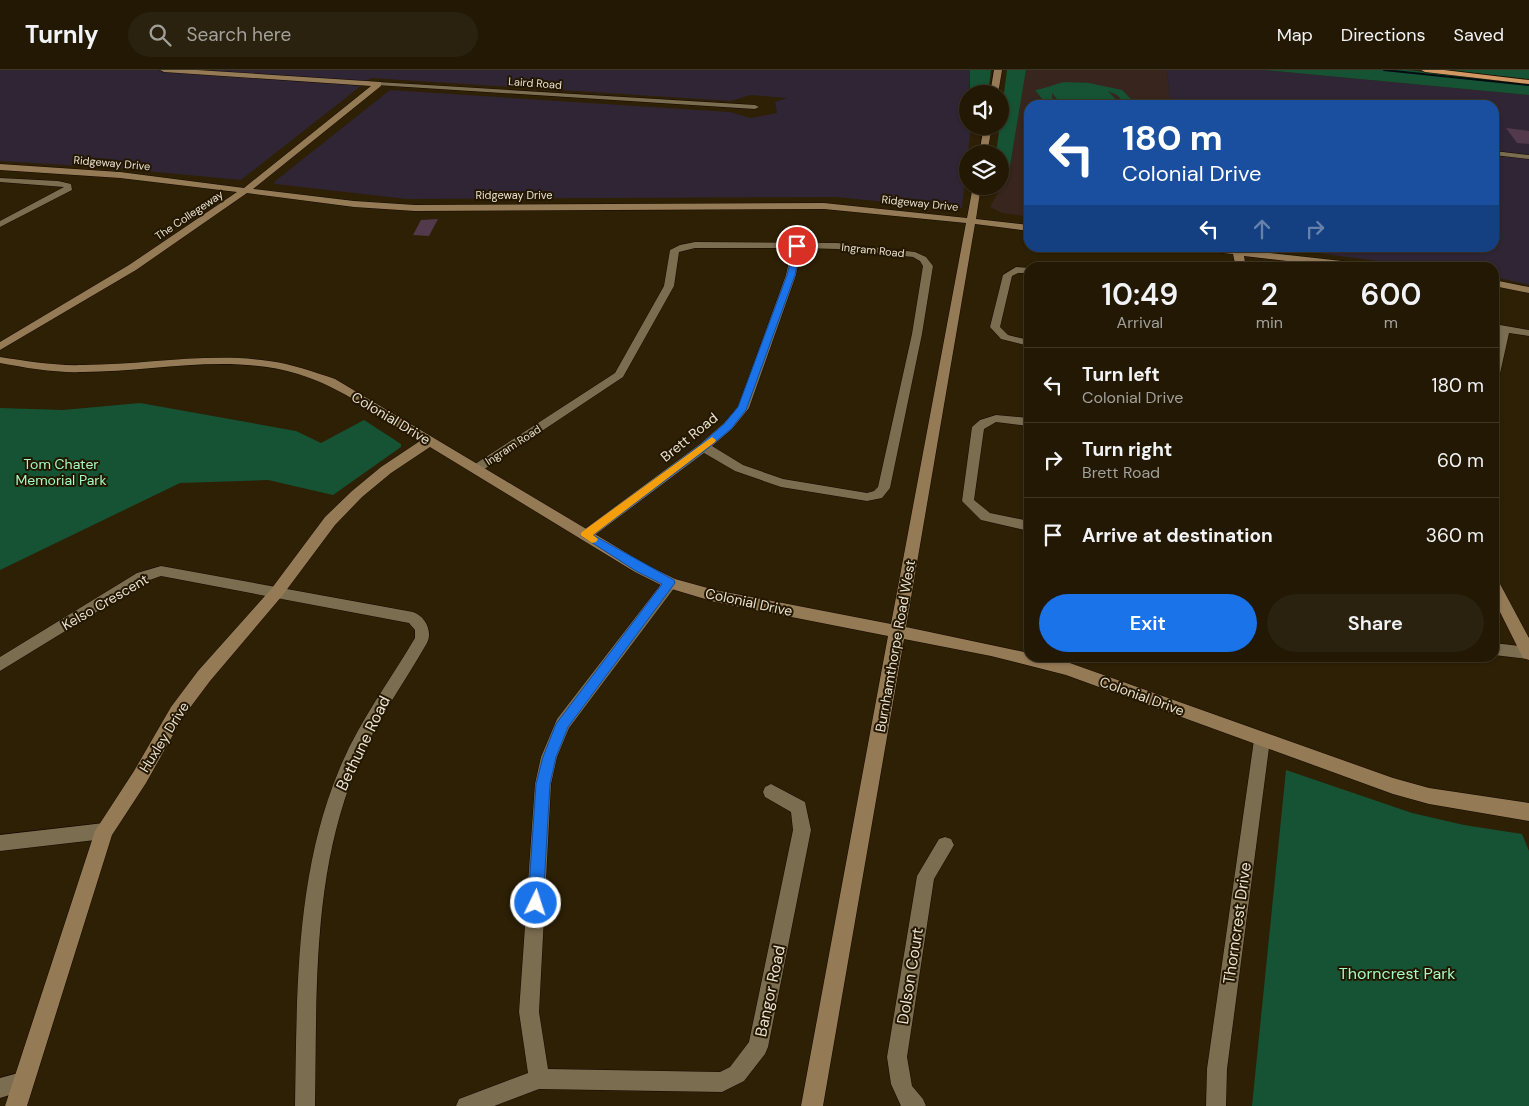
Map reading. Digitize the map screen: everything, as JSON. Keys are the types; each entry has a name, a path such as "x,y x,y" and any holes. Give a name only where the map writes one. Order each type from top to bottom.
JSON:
{"highway":[{"path":"1425,70 1529,82"}],"street":[{"name":"Laird Road","path":"164,70 755,107"},
{"path":"996,85 998,70"},
{"name":"The Collegeway","path":"0,347 188,232 283,163 378,84"},
{"path":"1499,154 1529,157"},
{"name":"Ridgeway Drive","path":"0,167 120,175 354,204 415,208 824,206 1024,227"},
{"path":"0,180 58,183 68,186 68,190 0,224"},
{"name":"Burnhamthorpe Road West","path":"812,1106 975,195"},
{"name":"Ingram Road","path":"476,469 611,382 618,375 669,286 675,250 683,246 837,246 915,255 923,259 928,266 917,334 884,488 878,495 867,497 782,483 738,468 704,447"},
{"name":"Brett Road","path":"586,535 704,447 728,426 743,408 791,275 797,246"},
{"path":"1253,252 1331,262"},
{"path":"1024,270 1016,270 1008,275 995,327 997,332 1005,338 1024,342"},
{"path":"1499,284 1529,290"},
{"path":"1499,328 1529,333"},
{"path":"1499,356 1505,329"},
{"name":"Colonial Drive","path":"0,360 66,369 212,360 245,360 301,370 331,382 640,568 670,583 764,606 991,650 1024,658"},
{"path":"1024,421 1002,418 987,419 978,427 968,501 986,518 1024,525"},
{"name":"Huxley Drive","path":"16,1106 22,1082 104,831 140,777 177,712 204,676 277,592 330,521 357,494 386,470 430,441"},
{"name":"Kelso Crescent","path":"0,665 142,577 160,572 277,592"},
{"path":"539,1079 529,1012 543,784 550,757 563,724 670,583"},
{"name":"Bethune Road","path":"277,592 413,618 422,628 422,638 376,712 347,769 324,832 310,924 305,1106"},
{"path":"1499,596 1529,653"},
{"path":"1499,650 1529,653"},
{"name":"Colonial Drive","path":"1039,662 1067,669 1411,792 1529,812"},
{"name":"Thorncrest Drive","path":"1216,1106 1217,1069 1262,740"},
{"name":"Bangor Road","path":"466,1106 539,1079 722,1082 737,1074 758,1047 802,830 799,808 771,792"},
{"path":"0,843 104,831"},
{"name":"Dolson Court","path":"916,1106 910,1102 899,1079 897,1057 926,876 945,845"},
{"path":"0,1088 22,1082"}],"shaded area":[{"path":"0,70 970,70 969,85 959,85 959,135 970,135 969,145 959,145 959,195 963,195 962,208 956,209 836,197 407,199 275,184 274,182 390,90 730,112 750,118 777,113 775,102 787,98 751,95 731,101 371,78 241,180 113,168 0,161"},
{"path":"1026,70 1167,70 1170,100 1024,100 1024,216 1002,213 990,207 997,195 1009,195 1009,172"},
{"path":"1167,70 1264,70 1529,95 1529,285 1499,278 1499,262 1386,262 1309,252 1499,252 1499,100 1170,100"}],"green space":[{"path":"970,70 991,70 989,85 970,85"},
{"path":"1007,70 1026,70 1009,172 1009,145 997,145 998,135 1009,135 1009,85 1005,85"},
{"path":"1264,70 1408,70 1529,83 1529,95"},
{"path":"1451,70 1529,70 1529,79"},
{"path":"1064,82 1089,83 1122,90 1132,100 1122,100 1117,95 1108,91 1116,100 1058,100 1052,93 1053,100 1043,100 1035,90"},
{"name":"Tom Chater Memorial Park","path":"140,403 296,431 321,443 364,420 401,444 401,447 333,495 268,480 180,483 0,570 0,408 63,410"},
{"name":"Thorncrest Park","path":"1286,770 1412,813 1464,825 1522,834 1529,851 1529,1106 1252,1106"}],"building":[{"path":"1506,128 1529,131 1529,144 1517,143"},
{"path":"438,219 429,236 413,235 421,220"}],"waterway":[{"path":"1384,70 1529,85"}],"slow traffic":[{"path":"592,539 586,535 712,440"}],"route":[{"path":"536,903 543,784 550,757 563,724 670,583 640,568 586,535 704,447 736,418 743,408 791,275 797,246"}]}
